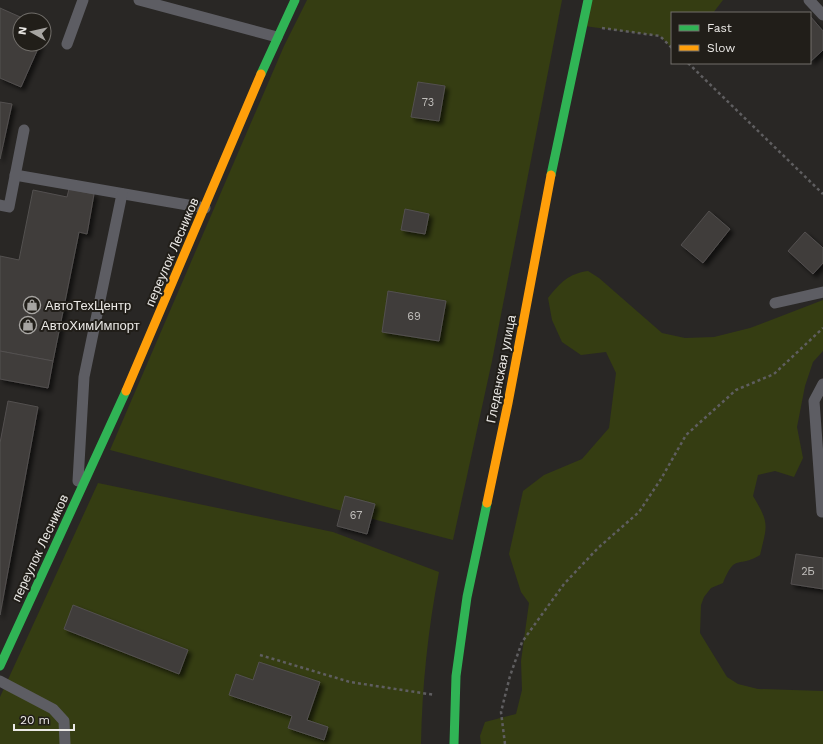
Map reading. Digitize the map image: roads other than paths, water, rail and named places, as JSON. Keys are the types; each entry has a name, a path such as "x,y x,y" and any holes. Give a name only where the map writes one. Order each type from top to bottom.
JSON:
{"main road":[{"name":"переулок Лесников","path":"0,666 146,347 277,37 295,0"},
{"name":"Гледенская улица","path":"454,744 456,676 467,597 508,403 556,151 584,26 588,0"}],"lane":[{"path":"67,44 83,0"},
{"path":"139,0 277,37"},
{"path":"809,0 823,15"},
{"path":"0,205 9,207 24,130"},
{"path":"15,175 205,208"},
{"path":"77,498 84,377 122,194"},
{"path":"775,304 823,292"},
{"path":"822,512 814,401 823,384"},
{"path":"0,681 53,709 64,721 65,744"}],"place":[{"name":"АвтоТехЦентр","path":"32,305"},
{"name":"АвтоХимИмпорт","path":"28,325"}]}
